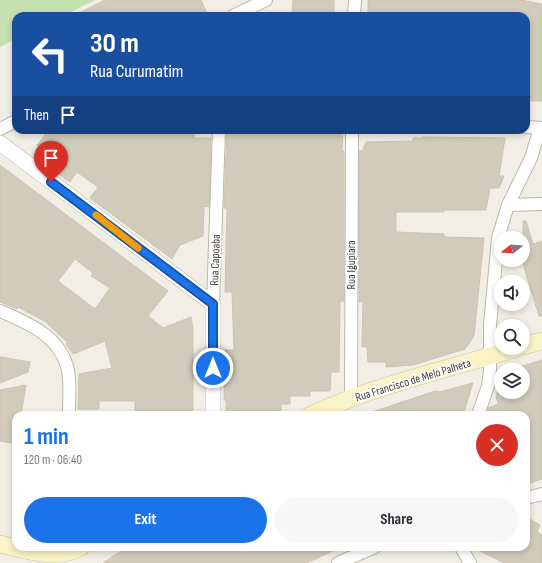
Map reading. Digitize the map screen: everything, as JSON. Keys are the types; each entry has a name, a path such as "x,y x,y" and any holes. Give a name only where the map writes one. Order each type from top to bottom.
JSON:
{"main road":[{"path":"530,344 542,340"},
{"name":"Rua Francisco de Melo Palheta","path":"321,411 381,388 494,355"},
{"path":"0,544 12,547"},
{"path":"32,551 45,554 73,552"}],"street":[{"path":"241,12 266,0"},
{"path":"354,0 354,12"},
{"path":"0,129 12,123"},
{"path":"479,411 488,386 490,370 490,325 498,238 508,205 531,158 541,128 530,127"},
{"name":"Rua Capoaba","path":"213,411 213,304 219,134"},
{"name":"Rua Igupiara","path":"351,400 352,134"},
{"path":"0,143 213,304"},
{"path":"508,205 542,204"},
{"path":"0,311 24,321 49,336 59,348 65,361 69,376 69,411"},
{"path":"530,497 542,494"},
{"path":"338,563 366,551"},
{"path":"463,551 470,563"}],"green space":[{"path":"0,0 95,0 71,12 12,12 12,41 0,47"}],"building":[{"path":"105,0 201,0 206,12 81,12"},
{"path":"293,0 334,0 334,12 292,12"},
{"path":"368,0 521,0 542,4 542,101 530,101 530,12 368,12"},
{"path":"46,134 194,134 194,138 211,138 209,207 204,206 203,236 180,245 172,259 90,198 98,187 77,172 70,182 53,170 57,164 37,145"},
{"path":"227,134 343,134 344,301 340,301 339,372 331,372 330,391 310,391 310,396 290,396 290,404 281,404 281,411 226,411 226,400 224,400 225,350 234,350 232,292 225,292 227,208 224,208"},
{"path":"413,138 505,138 499,176 504,176 499,188 490,188 486,210 396,212 396,232 444,234 444,237 484,238 474,336 465,349 413,365 386,367 386,362 368,362 367,347 362,347 363,302 359,302 359,151 362,151 366,142 413,141"},
{"path":"0,165 168,291 148,316 163,328 191,317 193,329 193,411 135,411 135,401 99,401 99,409 78,409 79,374 112,368 105,341 73,354 66,344 68,343 46,322 18,307 17,309 0,302","holes":["75,259 93,273 91,276 110,288 95,309 58,281"]},
{"path":"523,221 526,221 529,231 523,231"},
{"path":"530,234 533,244 542,241 542,316 539,316 530,287 530,275 526,275 524,267 530,267"},
{"path":"0,357 30,362 28,372 0,383"},
{"path":"542,360 542,479 530,483 530,411 487,411 488,408 498,404 497,399 530,399 530,364"},
{"path":"473,383 464,411 375,411 435,391 439,392"},
{"path":"26,385 22,411 12,411 12,443 0,441 0,390"},
{"path":"530,519 540,525 537,532 542,535 542,563 504,563 480,551 530,551"},
{"path":"121,551 332,551 307,563 103,563"}],"slow traffic":[{"path":"96,215 138,248"}],"route":[{"path":"51,182 213,304 213,368"}]}
